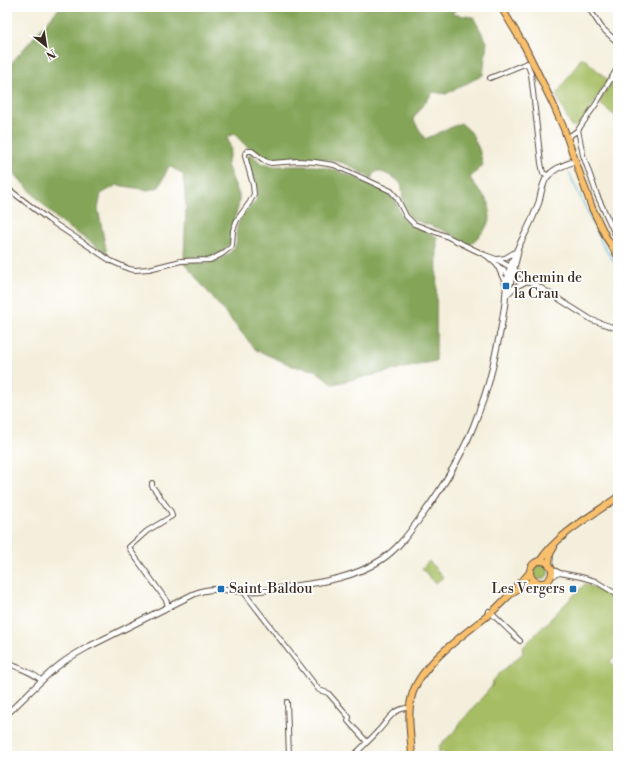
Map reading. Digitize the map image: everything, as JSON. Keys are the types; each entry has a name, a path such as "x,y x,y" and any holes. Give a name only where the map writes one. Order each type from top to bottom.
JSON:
{"main road":[{"path":"501,7 517,32 554,104 596,216 606,237 618,256"},
{"path":"490,612 505,594 524,579 530,572 532,565 540,561 548,549 575,527 618,497"},
{"path":"412,756 409,716 410,708 414,691 423,674 438,656 518,588 528,582 535,581 543,583 548,580 551,570 550,554 560,539"},
{"path":"540,561 545,562 551,570"},
{"path":"530,572 531,577 535,581"}],"street":[{"path":"588,7 602,28 618,43"},
{"path":"490,78 527,63 531,74 541,163 543,173 548,176"},
{"path":"567,138 578,130 596,104 618,67"},
{"path":"578,130 583,155 595,190 618,241"},
{"path":"7,188 79,240 111,261 129,269 142,270 156,268 181,261 206,261 218,256 229,249 232,245 233,230 237,220 253,198 253,185 245,156 246,152 250,150 265,161 272,163 298,161 315,162 340,167 391,191 397,198 406,216 414,224 446,236 496,259 512,268 529,282"},
{"path":"512,268 521,243 534,216 544,182 554,171 575,161"},
{"path":"505,301 508,294 515,252 521,243"},
{"path":"496,259 505,258 515,252"},
{"path":"485,255 510,276 538,286 592,320 618,329"},
{"path":"497,265 506,286"},
{"path":"7,714 61,663 80,651 187,596 206,590 221,589 262,591 338,579 372,565 390,553 401,542 425,511 441,487 457,459 479,414 491,375 500,336 506,286 510,276"},
{"path":"508,294 514,288 529,282"},
{"path":"152,483 152,486 171,512 172,516 147,531 129,547 166,600 168,606"},
{"path":"551,570 595,581 618,595"},
{"path":"244,591 319,690 328,693 349,716 348,721 367,742"},
{"path":"490,612 520,641"},
{"path":"7,662 35,675 42,681"},
{"path":"287,702 290,756"},
{"path":"353,756 380,730 393,713 402,708 410,708"}],"green space":[{"path":"60,7 460,7 451,14 473,17 487,42 483,75 446,94 433,92 413,119 425,139 461,123 471,132 479,149 483,165 470,178 489,203 490,219 484,231 470,245 408,215 403,203 400,183 390,176 378,171 373,174 372,179 345,164 329,160 294,158 270,161 251,147 247,147 234,134 227,137 231,149 227,165 239,195 239,201 231,228 231,240 224,250 211,258 191,257 184,259 186,206 183,174 169,166 159,187 148,190 117,185 101,194 98,209 107,254 58,220 7,166 7,68"},
{"path":"582,57 608,80 579,127 571,126 556,95"},
{"path":"618,71 618,118 599,103"},
{"path":"251,154 261,163 271,166 315,166 336,170 373,185 395,199 404,219 437,237 436,361 333,384 315,370 293,366 256,350 183,262 212,262 223,257 235,247 236,230 240,219 257,197 257,192 247,157"},
{"path":"429,561 443,577 435,584 422,568"},
{"path":"540,564 545,565 548,570 547,577 544,579 537,578 533,570"},
{"path":"585,584 618,601 618,654 610,661 618,669 618,756 446,756 444,752 439,753 439,746 457,729 460,723 492,686 493,681 498,675 523,653 522,648"}],"waterway":[{"path":"569,173 602,244 618,268"}],"place":[{"name":"Chemin de la Crau","path":"506,286"},
{"name":"Saint-Baldou","path":"221,589"},
{"name":"Les Vergers","path":"573,589"}]}
